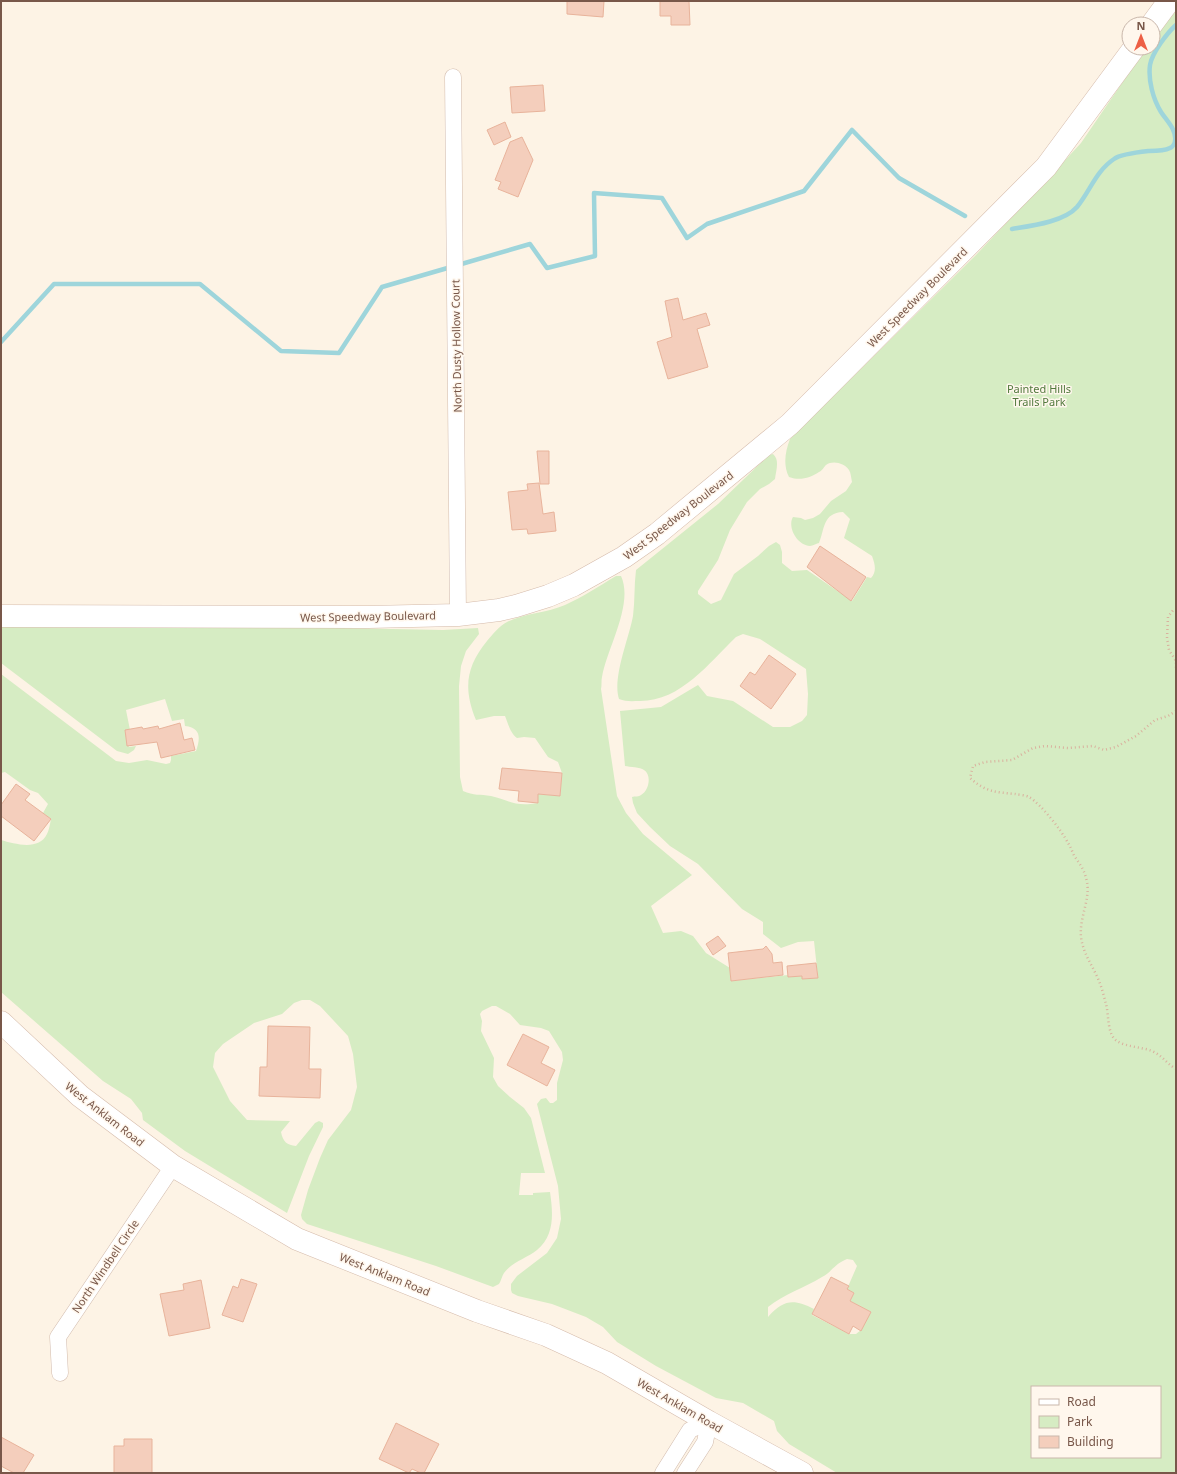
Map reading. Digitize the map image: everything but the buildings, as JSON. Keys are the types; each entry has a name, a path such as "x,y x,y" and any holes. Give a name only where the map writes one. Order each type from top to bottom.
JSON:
{"main road":[{"path":"1158,16 1169,1"},
{"name":"West Speedway Boulevard","path":"1,616 368,617 458,615 499,610 548,596 574,585 624,557 687,509 790,424 1046,167 1128,56"},
{"name":"West Anklam Road","path":"1,1022 80,1096 174,1166 297,1239 477,1311 552,1338 607,1363 709,1422 802,1473"}],"street":[{"name":"North Dusty Hollow Court","path":"453,77 458,615"},
{"name":"North Windbell Circle","path":"60,1373 58,1337 174,1166"},
{"path":"663,1473 690,1430 709,1422"},
{"path":"685,1473 705,1442 709,1422"}],"path":[{"path":"1176,609 1174,609 1168,617 1167,629 1169,650 1176,661 1176,670"},
{"path":"1176,711 1168,716 1155,720 1136,736 1116,747 1104,750 1093,746 1068,748 1045,746 1033,748 1012,760 986,762 973,766 970,778 980,787 991,791 1029,797 1046,812 1061,832 1082,866 1086,876 1089,889 1081,936 1083,948 1100,981 1107,1006 1112,1036 1117,1041 1150,1050 1164,1058 1170,1066 1176,1069"}],"green space":[{"name":"Painted Hills Trails Park","path":"1176,5 1176,1473 837,1473 789,1444 777,1431 774,1421 743,1403 716,1398 656,1366 617,1342 603,1327 586,1317 552,1304 518,1296 512,1293 511,1284 517,1276 547,1253 557,1238 561,1219 558,1186 537,1104 541,1099 546,1098 550,1103 557,1100 557,1083 563,1060 562,1052 549,1031 541,1028 520,1025 510,1014 496,1006 492,1006 482,1011 480,1014 482,1021 481,1031 494,1058 493,1077 498,1086 524,1108 531,1118 545,1173 521,1173 519,1195 533,1195 533,1193 550,1192 552,1216 550,1231 543,1244 533,1253 507,1269 499,1284 493,1287 436,1266 307,1224 302,1219 301,1215 308,1190 320,1158 328,1140 351,1110 357,1087 353,1054 348,1036 320,1006 310,1000 302,1000 294,1003 282,1014 254,1023 223,1044 215,1053 213,1067 230,1101 247,1120 290,1121 281,1132 284,1141 288,1144 296,1146 315,1123 319,1121 323,1123 323,1127 309,1156 287,1213 185,1151 143,1120 142,1113 131,1099 103,1081 1,992 1,840 26,845 38,843 47,834 51,819 43,813 48,804 38,793 30,790 5,772 1,773 1,674 116,761 129,763 147,760 166,764 170,763 171,756 196,751 199,738 194,729 185,726 184,719 172,721 165,699 126,710 130,730 125,731 129,747 136,746 134,750 128,754 117,751 1,663 1,627 133,624 443,630 478,628 479,634 466,651 461,666 459,686 460,777 463,791 467,793 491,796 518,804 530,804 538,803 538,794 560,796 562,773 558,762 548,757 535,738 517,738 511,731 505,716 494,716 476,720 469,698 468,688 471,669 487,641 504,624 514,619 565,605 616,576 621,576 624,587 624,600 622,613 605,665 601,689 617,796 626,813 643,834 692,875 651,906 663,933 681,931 693,936 706,953 730,968 731,981 788,975 788,977 802,976 802,979 818,978 814,941 798,942 781,948 763,934 763,922 742,909 698,864 670,846 637,813 632,797 639,796 644,793 648,787 649,779 644,770 625,766 620,711 661,707 698,685 707,696 733,701 773,727 790,727 802,721 807,715 808,694 806,669 760,639 743,634 736,637 705,669 693,679 668,695 640,701 627,701 619,699 617,690 619,669 633,616 636,570 718,504 769,455 773,454 777,462 775,479 760,489 747,502 730,530 718,560 698,591 698,594 711,604 721,600 734,574 776,542 780,545 782,552 782,563 792,571 807,570 852,601 867,577 871,578 873,576 875,568 872,556 844,538 850,519 843,512 832,515 826,522 819,543 811,546 805,545 797,539 791,526 793,517 805,520 813,518 820,514 831,501 846,491 852,482 850,471 841,464 829,463 822,470 812,476 801,479 789,477 785,458 790,439 976,255 1081,143 1141,56 1161,56 1161,27","holes":["847,1259 853,1260 857,1266 847,1289 854,1293 850,1301 871,1312 861,1330 856,1334 849,1334 812,1315 814,1309 795,1302 784,1304 768,1317 768,1307 774,1302 815,1281 839,1263"]}],"waterway":[{"path":"1012,229 1055,220 1071,212 1082,201 1102,169 1117,157 1163,150 1173,146 1175,142 1174,133 1171,125 1161,112 1150,83 1150,65 1151,60 1164,38 1176,25"},
{"path":"458,265 530,244 547,268 595,256 594,193 662,198 687,238 707,224 804,191 852,130 899,178 965,216"},
{"path":"1,342 54,284 200,284 281,351 339,353 382,287 451,267"}]}
